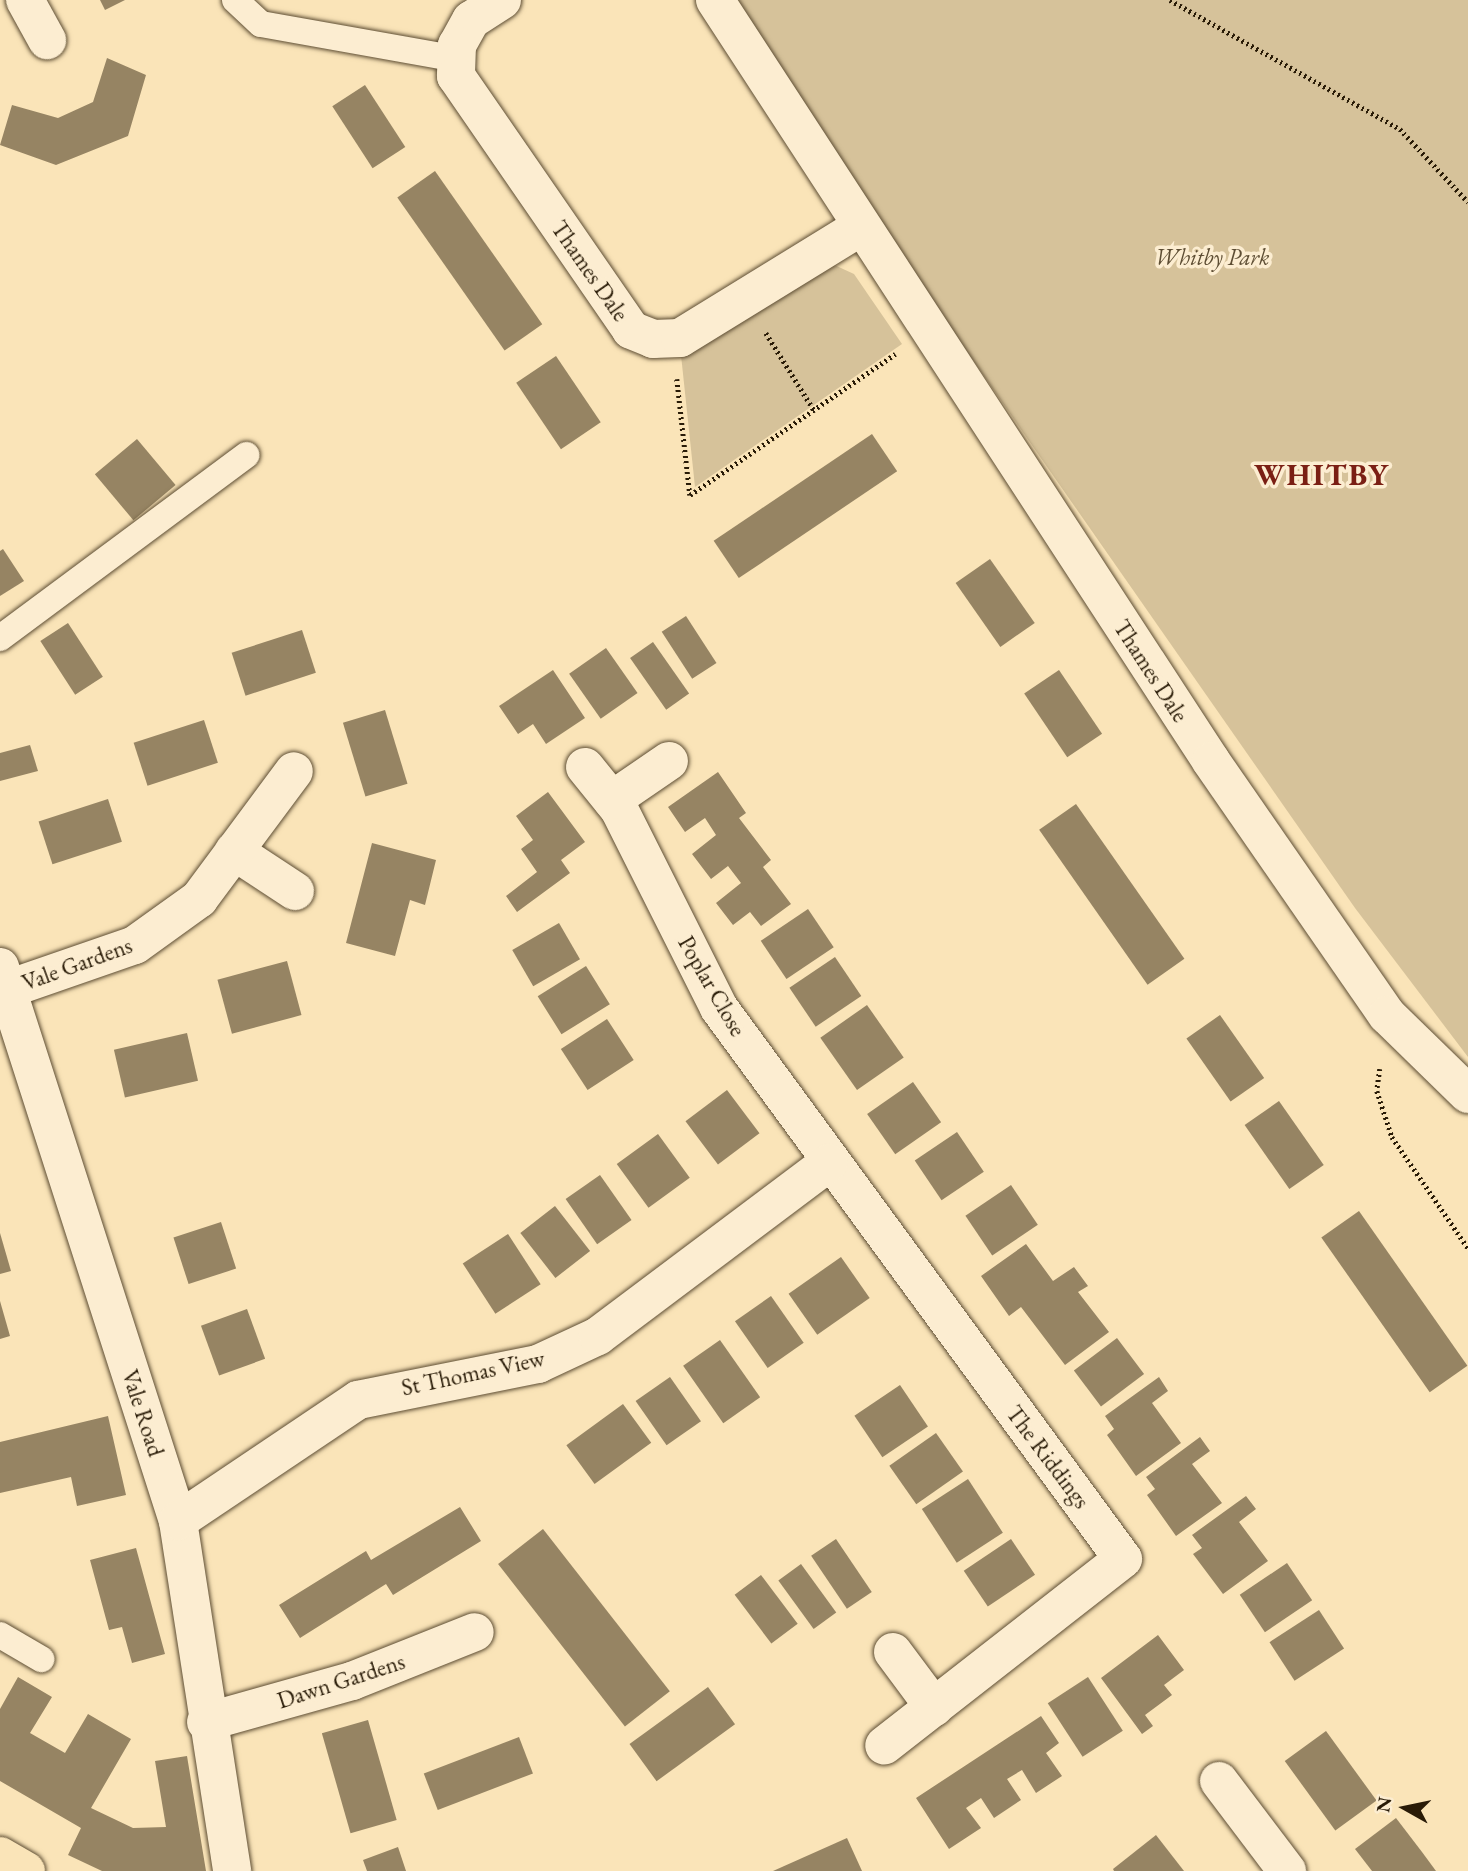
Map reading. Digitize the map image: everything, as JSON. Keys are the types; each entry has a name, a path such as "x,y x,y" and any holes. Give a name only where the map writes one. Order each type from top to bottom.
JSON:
{"street":[{"path":"25,0 47,40"},
{"path":"457,59 457,45 471,20 502,0"},
{"name":"Thames Dale","path":"715,0 859,228 1387,1015 1468,1094"},
{"name":"Thames Dale","path":"457,59 456,76 631,330 672,338"},
{"path":"672,338 745,299 859,228"},
{"path":"612,800 669,761"},
{"name":"Poplar Close","path":"585,767 612,800 719,1009 828,1163"},
{"name":"Vale Gardens","path":"4,978 135,945 199,899 294,771"},
{"path":"234,851 295,891"},
{"name":"Vale Road","path":"4,978 178,1521 205,1722 232,1871"},
{"name":"St Thomas View","path":"178,1521 358,1400 538,1364 598,1336 828,1163"},
{"name":"The Riddings","path":"828,1163 1123,1559 884,1746"},
{"name":"Dawn Gardens","path":"205,1722 352,1681 475,1632"},
{"path":"892,1652 934,1707"},
{"path":"1219,1781 1287,1871"}],"lane":[{"path":"235,0 261,24 457,59"},
{"path":"0,638 246,455"},
{"path":"0,1635 41,1659"}],"path":[{"path":"1170,0 1400,129 1468,202"},
{"path":"745,299 814,410"},
{"path":"672,338 690,495 928,332"},
{"path":"1387,1015 1377,1091 1392,1137 1468,1248"}],"green space":[{"name":"Whitby Park","path":"736,0 1468,0 1468,1057 1355,908 862,200"},
{"path":"830,263 854,274 902,344 695,487 681,355"}],"building":[{"path":"100,0 125,0 105,10"},
{"path":"107,58 146,75 128,136 56,165 0,145 12,105 58,118 93,102"},
{"path":"365,85 405,147 373,168 332,106"},
{"path":"435,171 542,324 505,351 397,197"},
{"path":"556,356 601,422 561,449 516,383"},
{"path":"872,434 897,471 739,578 714,541"},
{"path":"137,439 176,485 133,520 95,474"},
{"path":"3,549 24,581 0,596 0,551"},
{"path":"990,559 1035,623 1000,647 956,583"},
{"path":"686,616 716,663 692,679 662,632"},
{"path":"68,623 103,677 75,695 40,641"},
{"path":"302,630 316,673 246,696 232,653"},
{"path":"653,642 689,694 666,710 630,658"},
{"path":"606,648 638,693 601,719 569,674"},
{"path":"553,670 585,718 546,744 533,724 518,734 499,706"},
{"path":"1059,670 1102,734 1067,757 1024,693"},
{"path":"385,710 408,784 365,796 343,723"},
{"path":"204,720 218,763 148,786 134,743"},
{"path":"30,745 38,771 0,781 0,753"},
{"path":"718,772 746,813 739,818 771,860 763,867 791,904 761,926 750,912 733,925 716,903 741,883 728,866 711,879 692,854 716,835 705,818 685,832 668,807"},
{"path":"548,792 585,842 561,860 570,873 517,912 506,896 537,872 521,849 533,840 516,816"},
{"path":"108,799 122,842 52,864 39,822"},
{"path":"1076,804 1184,959 1148,985 1039,830"},
{"path":"372,843 436,860 425,905 410,900 395,956 346,943"},
{"path":"808,909 834,947 786,979 761,941"},
{"path":"559,923 580,959 533,986 512,950"},
{"path":"835,957 861,996 816,1027 789,988"},
{"path":"287,961 301,1015 232,1034 217,980"},
{"path":"586,966 610,1004 562,1034 538,996"},
{"path":"867,1005 904,1057 857,1090 820,1038"},
{"path":"1220,1015 1264,1078 1231,1102 1186,1039"},
{"path":"607,1019 634,1060 588,1090 561,1049"},
{"path":"187,1033 198,1081 125,1098 114,1050"},
{"path":"913,1082 941,1122 895,1154 867,1114"},
{"path":"727,1090 759,1133 718,1164 685,1121"},
{"path":"1279,1101 1324,1165 1289,1189 1245,1125"},
{"path":"957,1132 984,1172 942,1200 915,1161"},
{"path":"658,1134 690,1178 648,1208 617,1164"},
{"path":"600,1175 632,1220 597,1244 566,1199"},
{"path":"1011,1185 1038,1225 992,1256 965,1216"},
{"path":"555,1206 590,1251 555,1278 520,1233"},
{"path":"1359,1211 1467,1366 1430,1392 1321,1237"},
{"path":"221,1222 236,1269 189,1284 173,1237"},
{"path":"0,1233 11,1271 0,1274"},
{"path":"508,1234 541,1284 495,1314 463,1263"},
{"path":"1026,1244 1053,1281 1074,1267 1088,1286 1078,1292 1109,1332 1065,1365 1021,1307 1009,1316 981,1276"},
{"path":"841,1257 870,1298 817,1335 789,1294"},
{"path":"771,1296 804,1343 768,1368 735,1321"},
{"path":"0,1301 10,1336 0,1339"},
{"path":"247,1309 265,1359 219,1376 201,1326"},
{"path":"1117,1338 1144,1374 1101,1406 1074,1370"},
{"path":"720,1340 760,1397 723,1423 683,1366"},
{"path":"670,1377 701,1421 667,1445 636,1401"},
{"path":"1159,1377 1168,1391 1152,1403 1181,1443 1136,1476 1107,1435 1114,1429 1105,1416"},
{"path":"900,1385 928,1426 882,1457 854,1416"},
{"path":"623,1404 651,1443 595,1484 566,1445"},
{"path":"108,1416 126,1495 77,1506 71,1477 0,1493 0,1442"},
{"path":"936,1433 963,1472 916,1504 889,1466"},
{"path":"1200,1437 1210,1451 1192,1464 1222,1503 1176,1536 1147,1495 1155,1489 1146,1477"},
{"path":"968,1479 1003,1533 957,1563 922,1509"},
{"path":"1246,1496 1256,1509 1239,1522 1268,1561 1223,1594 1193,1554 1202,1548 1192,1535"},
{"path":"460,1507 481,1541 393,1595 386,1584 300,1638 279,1605 366,1551 371,1560"},
{"path":"543,1529 670,1691 625,1726 498,1564"},
{"path":"836,1539 872,1592 847,1609 811,1556"},
{"path":"1011,1539 1035,1575 988,1607 964,1571"},
{"path":"136,1548 165,1654 132,1663 122,1627 109,1630 90,1560"},
{"path":"1287,1563 1312,1600 1265,1632 1240,1595"},
{"path":"801,1564 836,1613 814,1629 778,1580"},
{"path":"761,1575 798,1624 771,1644 735,1595"},
{"path":"1319,1610 1344,1649 1295,1681 1270,1642"},
{"path":"1158,1635 1184,1670 1164,1685 1172,1695 1145,1715 1153,1726 1142,1734 1101,1678"},
{"path":"18,1677 52,1697 30,1733 65,1753 88,1714 131,1739 91,1808 133,1828 166,1827 155,1761 187,1756 206,1871 102,1871 68,1855 81,1828 0,1781 0,1709"},
{"path":"1088,1677 1123,1731 1083,1757 1048,1703"},
{"path":"708,1687 735,1724 657,1781 630,1744"},
{"path":"1041,1716 1059,1743 1046,1753 1062,1776 1036,1793 1022,1770 1007,1779 1021,1800 994,1818 981,1798 966,1808 981,1828 949,1849 916,1798"},
{"path":"368,1720 397,1820 351,1833 322,1733"},
{"path":"1326,1731 1377,1801 1335,1831 1285,1761"},
{"path":"519,1737 533,1773 438,1810 424,1774"},
{"path":"1396,1818 1436,1871 1372,1871 1355,1849"},
{"path":"1156,1835 1184,1871 1114,1871 1113,1869"},
{"path":"847,1838 862,1871 773,1871"},
{"path":"398,1847 406,1871 367,1871 363,1860"}],"district":[{"name":"WHITBY","path":"1322,475"}]}
